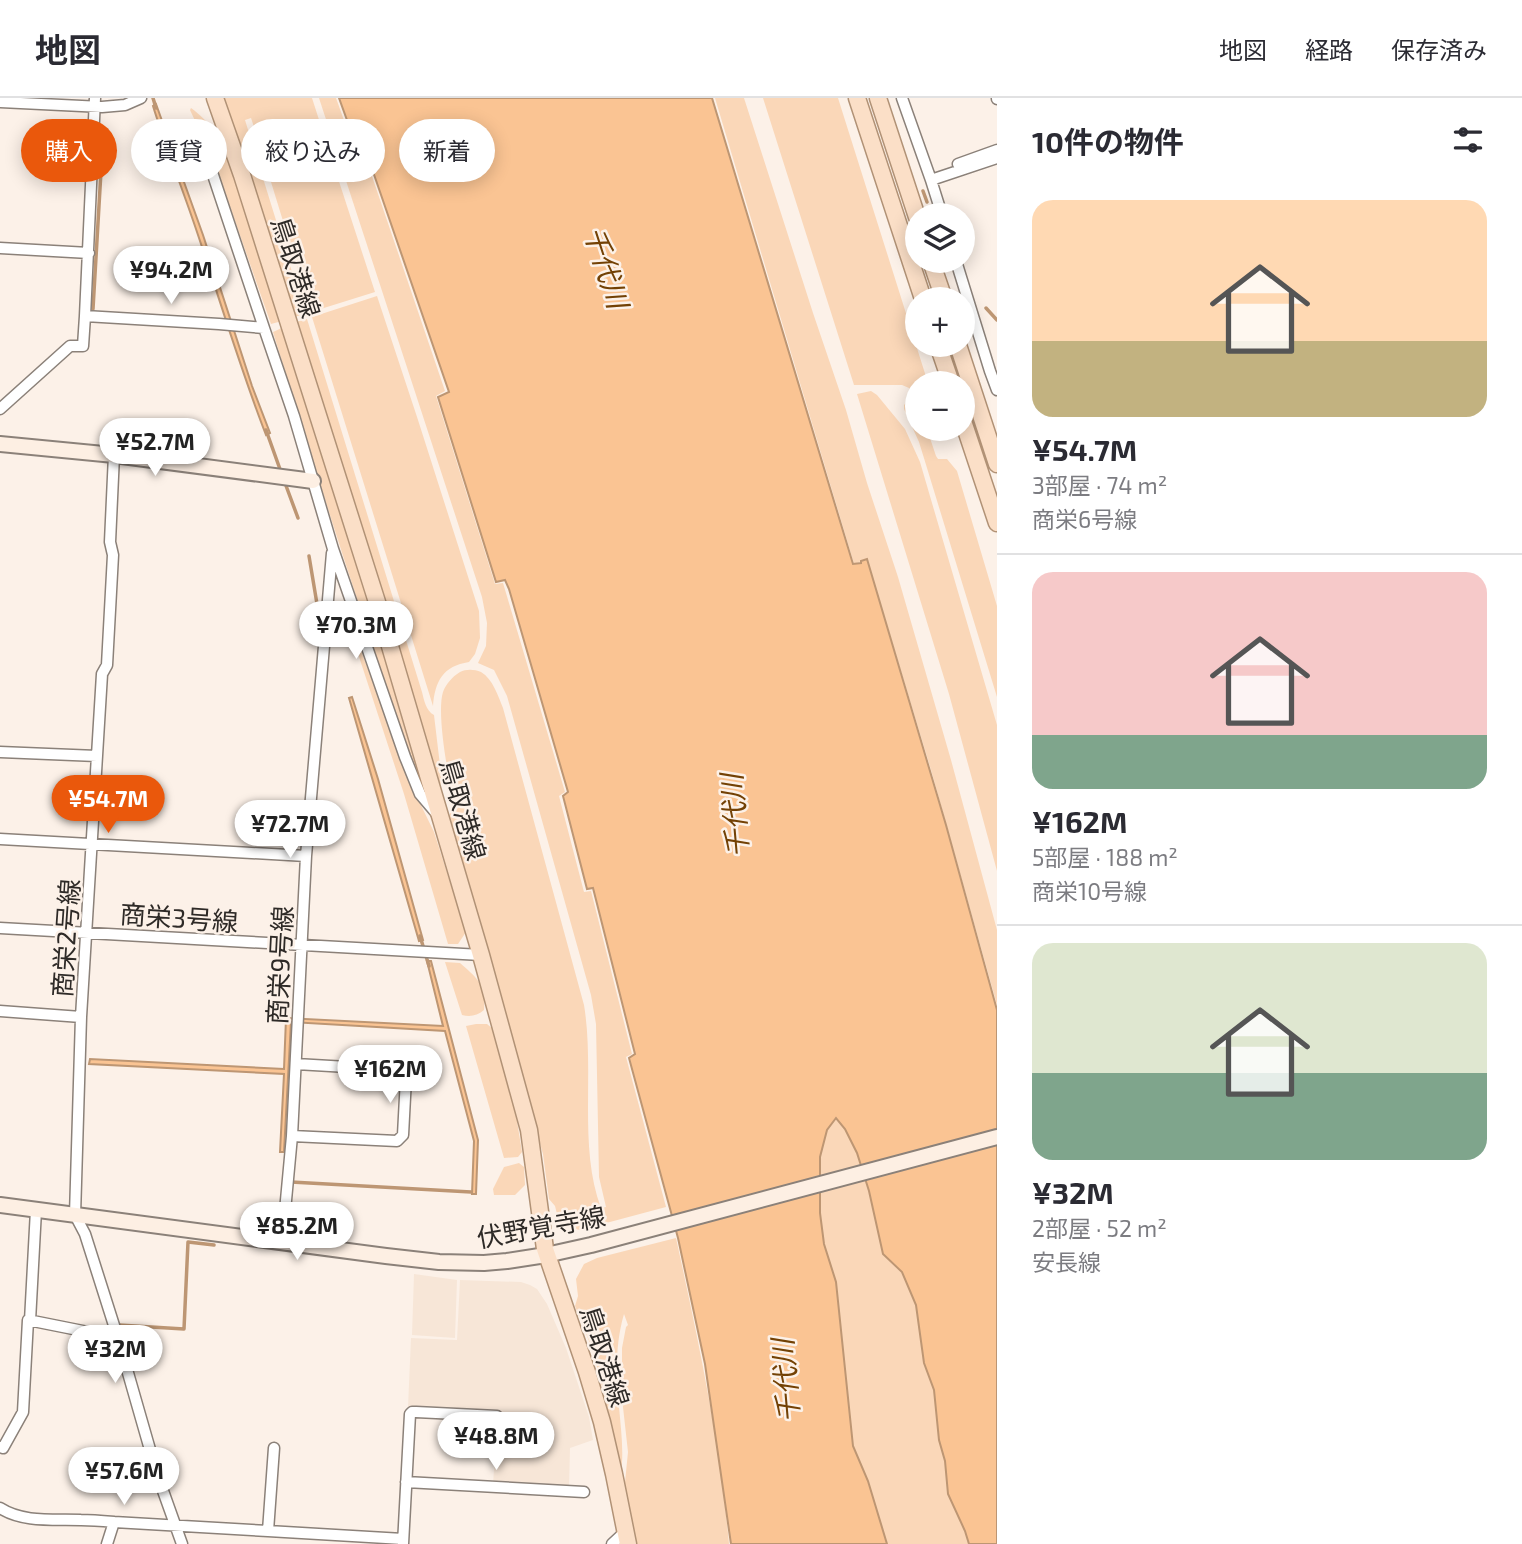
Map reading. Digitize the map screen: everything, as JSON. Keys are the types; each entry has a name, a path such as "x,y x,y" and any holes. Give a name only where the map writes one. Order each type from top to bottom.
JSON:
{"main road":[{"name":"鳥取港線","path":"215,98 344,493 481,955 529,1130 546,1255 602,1422 627,1537"},
{"path":"858,98 919,287"},
{"path":"881,98 912,203"},
{"path":"962,357 997,464"},
{"path":"970,441 997,523"},
{"path":"0,444 313,481"},
{"name":"伏野覚寺線","path":"0,1205 386,1256 462,1263 507,1261 592,1245 997,1137"}],"street":[{"path":"0,102 125,105 141,98"},
{"path":"902,98 938,203"},
{"path":"0,409 70,346 83,346 94,103"},
{"path":"942,169 997,150"},
{"path":"931,180 997,158"},
{"path":"215,182 294,416 333,549 410,770 420,794 442,819"},
{"path":"0,248 89,253"},
{"path":"960,273 993,370 997,390"},
{"path":"85,316 264,328"},
{"name":"商栄2号線","path":"75,1215 85,932 102,674 107,665 113,555 110,542 114,456"},
{"name":"商栄9号線","path":"282,1242 292,1136 306,856 333,549"},
{"path":"0,752 97,756"},
{"path":"0,839 306,856"},
{"name":"商栄3号線","path":"0,928 481,955"},
{"path":"0,1012 81,1017"},
{"path":"292,1136 397,1141 403,1135 407,1078 399,1070 296,1064"},
{"path":"1,1450 23,1412 36,1210"},
{"path":"75,1215 85,1234 182,1544"},
{"path":"30,1321 118,1338"},
{"path":"0,1508 8,1513 32,1519 176,1525 403,1542 410,1414 497,1416"},
{"path":"268,1531 274,1448"},
{"path":"406,1482 584,1492"},
{"path":"107,1544 114,1522"},
{"path":"612,1544 627,1537"}],"shaded area":[{"path":"222,98 312,98 319,119 241,119 241,156"},
{"path":"319,98 336,98 344,119 326,119"},
{"path":"715,98 744,98 898,577 997,930 997,1005 931,770 867,559 854,564"},
{"path":"763,98 838,98 905,310 905,357 920,357 924,371 905,371 905,386 854,385"},
{"path":"191,108 204,119 194,119"},
{"path":"227,158 282,321 271,324 221,182 227,182"},
{"path":"250,182 264,182 305,314 294,317"},
{"path":"271,182 339,182 375,292 311,312"},
{"path":"346,182 374,182 445,391 436,396 495,584 503,583 565,792 559,796 584,892 591,891 632,1054 626,1057 666,1207 580,1230 563,1225 549,1199 543,1154 448,819 454,799 444,750 441,701 443,692 454,676 462,671 476,670 489,679 503,708 584,1005 590,1159 601,1208 606,1207 599,1177 596,1024 591,995 507,696 494,670 478,663 486,646 487,623 482,597"},
{"path":"377,296 479,611 480,638 475,654 469,662 453,667 442,676 438,682 433,706 312,317"},
{"path":"307,319 425,702 434,715 442,782 439,785 296,322"},
{"path":"284,327 429,794 423,788 412,764 306,440 273,332"},
{"path":"871,391 877,395 905,429 905,441 910,441 920,462 997,725 997,871 949,694 857,394"},
{"path":"931,441 938,459 947,459 957,471 997,606 997,697 919,442"},
{"path":"345,614 415,793 434,832 466,932 458,944 448,944 404,794"},
{"path":"445,962 460,963 476,978 483,994 484,1010 479,1014 462,1015"},
{"path":"487,1024 493,1029 502,1056 522,1152 518,1157 504,1158 466,1026"},
{"path":"836,1118 857,1153 869,1191 883,1254 902,1272 916,1305 924,1363 934,1390 948,1494 969,1544 887,1544 868,1481 853,1446 836,1282 824,1244 820,1213 820,1157 827,1130"},
{"path":"519,1163 524,1167 525,1185 515,1195 494,1195 493,1189 504,1167"},
{"path":"676,1238 714,1429 729,1544 633,1544 624,1492 628,1452 622,1398 622,1348 628,1325 624,1314 617,1360 621,1473 593,1351 575,1306 578,1296 576,1279 584,1264 597,1258"},
{"path":"414,1274 457,1280 455,1338 412,1335"},
{"path":"460,1280 521,1282 537,1289 547,1304 566,1348 589,1417 593,1440 570,1448 569,1488 493,1484 498,1413 408,1407 411,1338 457,1340"}],"water":[{"name":"千代川","path":"339,98 712,98 853,564 867,559 946,825 997,1010 997,1544 969,1544 948,1494 934,1390 924,1363 916,1305 902,1272 883,1254 869,1191 857,1153 836,1118 827,1130 820,1157 820,1213 824,1244 836,1282 853,1446 868,1481 887,1544 731,1544 705,1364 678,1238 629,1058 635,1054 593,888 587,889 563,796 568,792 509,589 505,580 496,582 438,397 449,392 377,182 385,182 385,119 347,119"},
{"path":"156,104 161,119 157,119 153,106"},
{"path":"179,182 184,182 203,235 270,433 266,435 247,385"},
{"path":"352,697 423,940 419,941 349,698"},
{"path":"427,961 431,961 478,1140 476,1194 472,1194 474,1141 445,1031 291,1022 284,1152 280,1152 284,1074 89,1064 90,1059 284,1069 286,1018 443,1026"}],"waterway":[{"path":"153,98 156,108"},
{"path":"93,309 100,182"},
{"path":"923,191 927,202"},
{"path":"986,308 997,320"},
{"path":"266,430 281,472"},
{"path":"285,483 298,518"},
{"path":"309,556 317,604 313,637"},
{"path":"420,936 429,966"},
{"path":"291,1182 471,1192"},
{"path":"119,1325 184,1329 188,1242 214,1245"}]}
